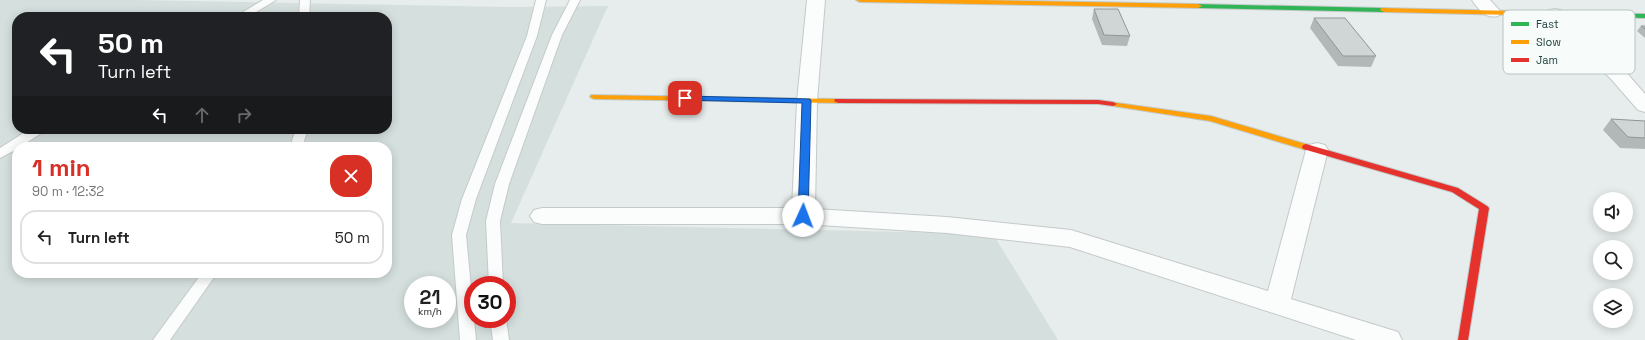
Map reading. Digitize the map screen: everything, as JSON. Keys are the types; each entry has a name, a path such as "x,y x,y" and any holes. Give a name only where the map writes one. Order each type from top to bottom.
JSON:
{"street":[{"path":"803,216 807,101 816,0"},
{"path":"860,0 1486,6 1520,10"},
{"path":"1635,16 1645,16"},
{"path":"1617,74 1645,106"},
{"path":"594,97 807,101 1098,102 1211,119 1455,190 1484,208 1463,340"},
{"path":"1277,304 1318,150"},
{"path":"542,216 803,216 947,225 1071,239 1389,340"}],"lane":[{"path":"249,12 271,0"},
{"path":"304,12 305,0"},
{"path":"468,340 459,235 469,198 532,36 541,0"},
{"path":"496,276 493,221 502,184 557,35 575,0"},
{"path":"22,142 32,134"},
{"path":"0,154 12,149"},
{"path":"161,340 206,278"},
{"path":"499,328 501,340"}],"shaded area":[{"path":"0,0 138,0 513,7 608,6 511,223 993,234 1058,340 0,340"}],"building":[{"path":"1094,9 1118,9 1130,36 1104,35"},
{"path":"1314,18 1345,18 1376,56 1343,56"},
{"path":"1611,119 1645,121 1645,138 1628,137"}],"traffic: fast":[{"path":"1198,6 1384,10"},
{"path":"1635,16 1645,16"}],"traffic: slow":[{"path":"860,0 1198,6"},
{"path":"1384,10 1503,13"},
{"path":"594,97 838,101"},
{"path":"1113,104 1211,119 1306,147"}],"traffic: jam":[{"path":"838,101 1098,102 1113,104"},
{"path":"1306,147 1455,190 1484,208 1463,340"}],"route":[{"path":"685,98 807,101 803,216"}]}
